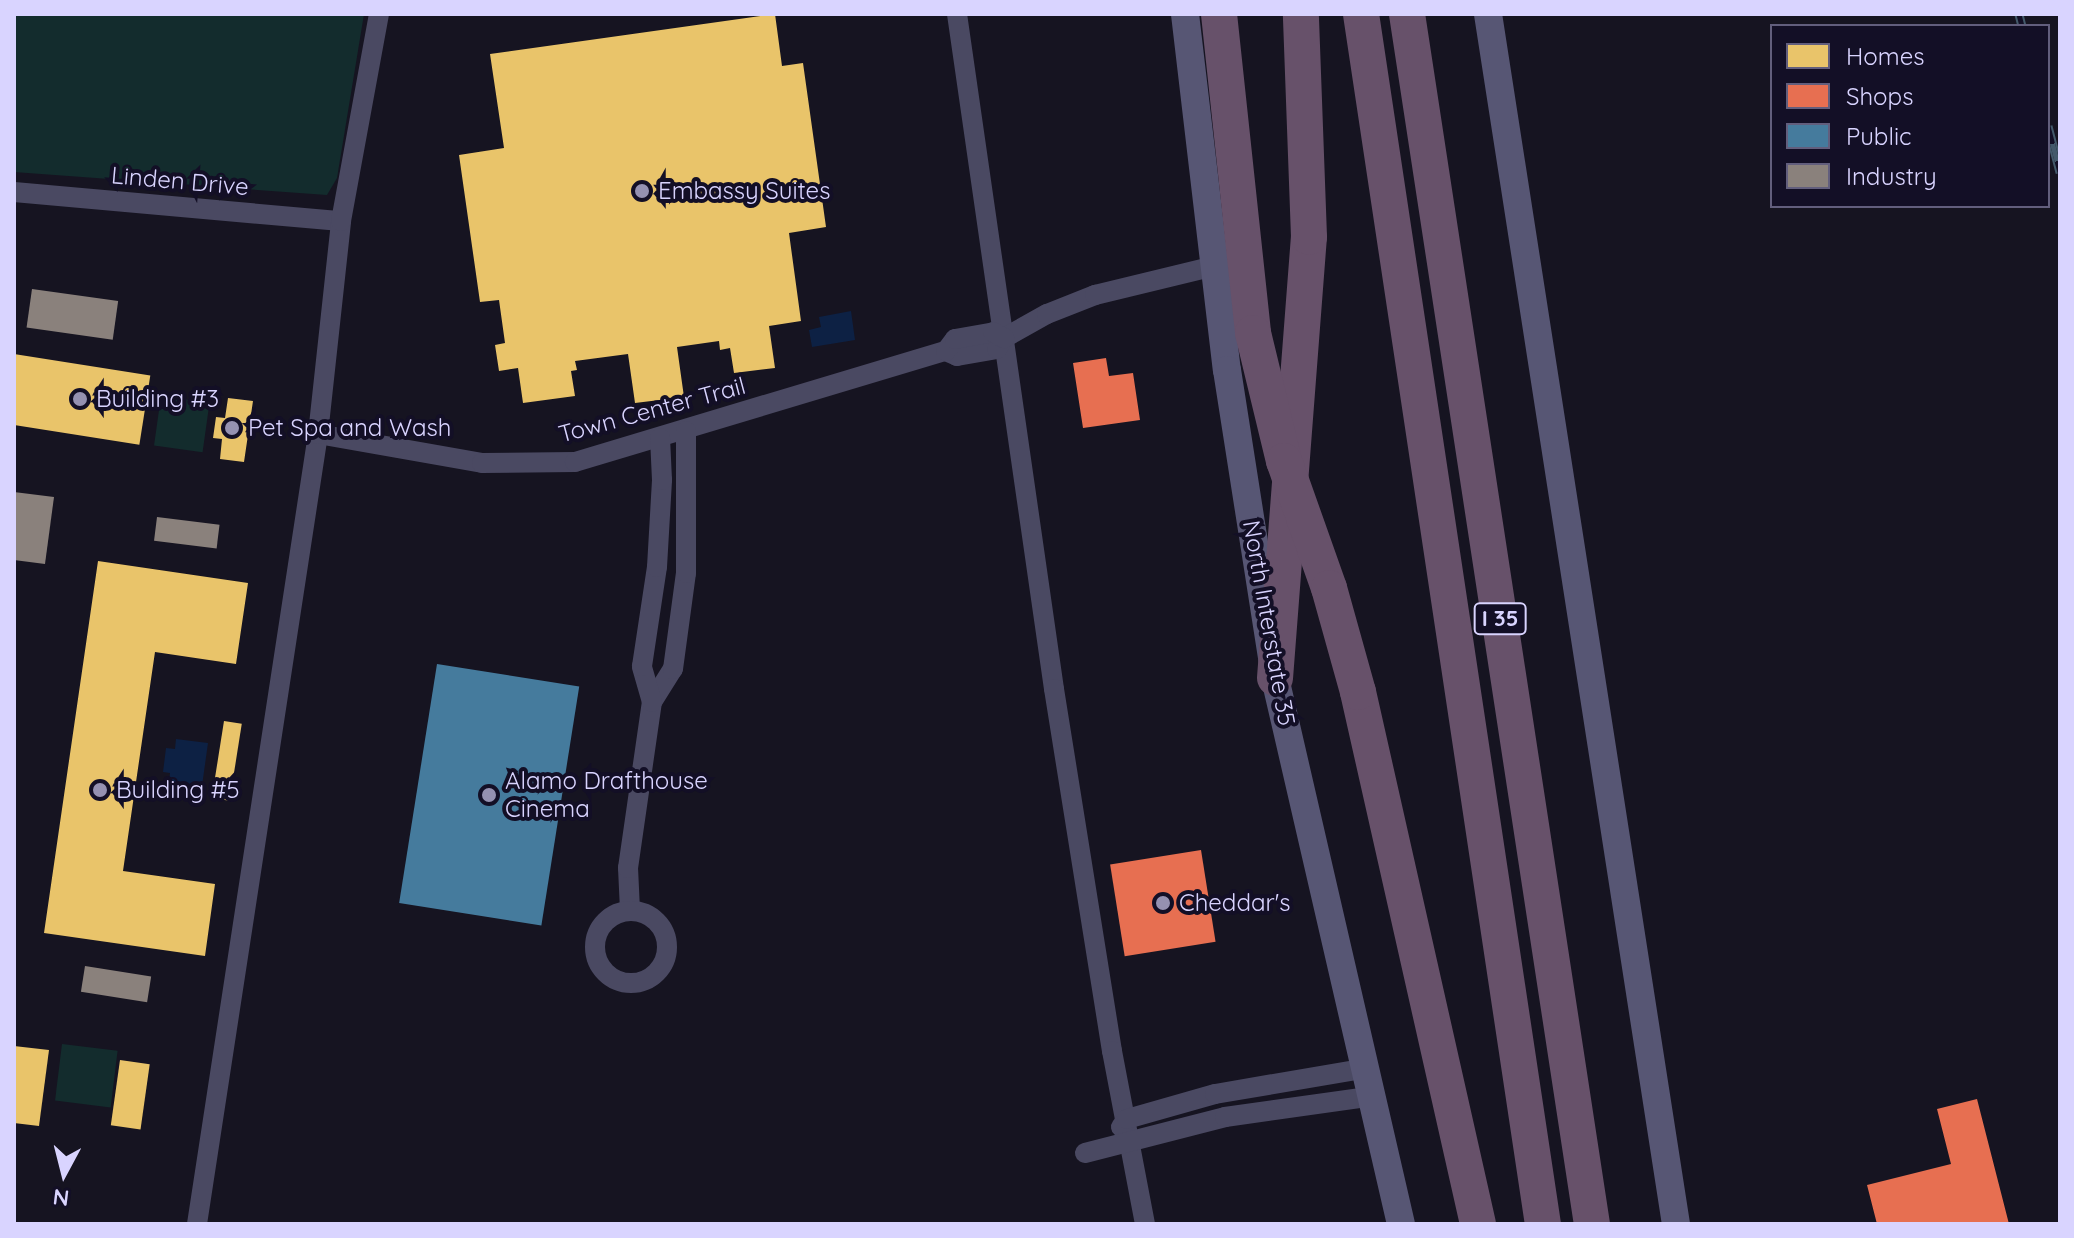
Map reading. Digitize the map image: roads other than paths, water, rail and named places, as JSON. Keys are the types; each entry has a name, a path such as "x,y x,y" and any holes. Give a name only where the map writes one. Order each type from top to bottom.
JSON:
{"highway":[{"path":"1219,14 1253,333 1284,461 1329,588 1358,692 1478,1224"},
{"path":"1275,678 1309,237 1301,14"},
{"name":"I 35","path":"1361,14 1543,1224"},
{"name":"I 35","path":"1407,14 1592,1224"}],"main road":[{"name":"North Interstate 35","path":"1185,14 1227,370 1275,678 1374,1096 1401,1224"},
{"path":"1488,14 1676,1224"}],"street":[{"path":"197,1224 318,434 341,221 379,14"},
{"path":"957,14 1054,689 1112,1051 1127,1119 1121,1144 1145,1224"},
{"name":"Linden Drive","path":"14,192 341,221"},
{"name":"Town Center Trail","path":"318,434 482,463 575,462 946,351 957,356 997,349 1004,338 1047,314 1095,295 1215,266"},
{"path":"652,702 673,669 686,573 686,431"},
{"path":"630,910 628,868 652,702 642,666 657,567 662,480 660,438"},
{"path":"630,910 651,916 664,931 667,953 657,971 644,981 606,984 596,955 597,933 611,917 630,910"},
{"path":"657,971 664,991"},
{"path":"1127,1119 1215,1094 1367,1068"},
{"path":"1085,1153 1225,1117 1374,1096"}],"water":[{"path":"851,311 855,340 812,347 809,330 821,327 819,317"},
{"path":"176,739 208,743 202,786 169,782 170,773 163,772 166,748 175,749"}],"railway":[{"path":"2019,14 2022,24"},
{"path":"2050,134 2060,172"}],"place":[{"name":"Embassy Suites","path":"642,191"},
{"name":"Building #3","path":"80,399"},
{"name":"Pet Spa and Wash","path":"232,428"},
{"name":"Building #5","path":"100,790"},
{"name":"Alamo Drafthouse Cinema","path":"489,795"},
{"name":"Cheddar's","path":"1163,903"}]}
